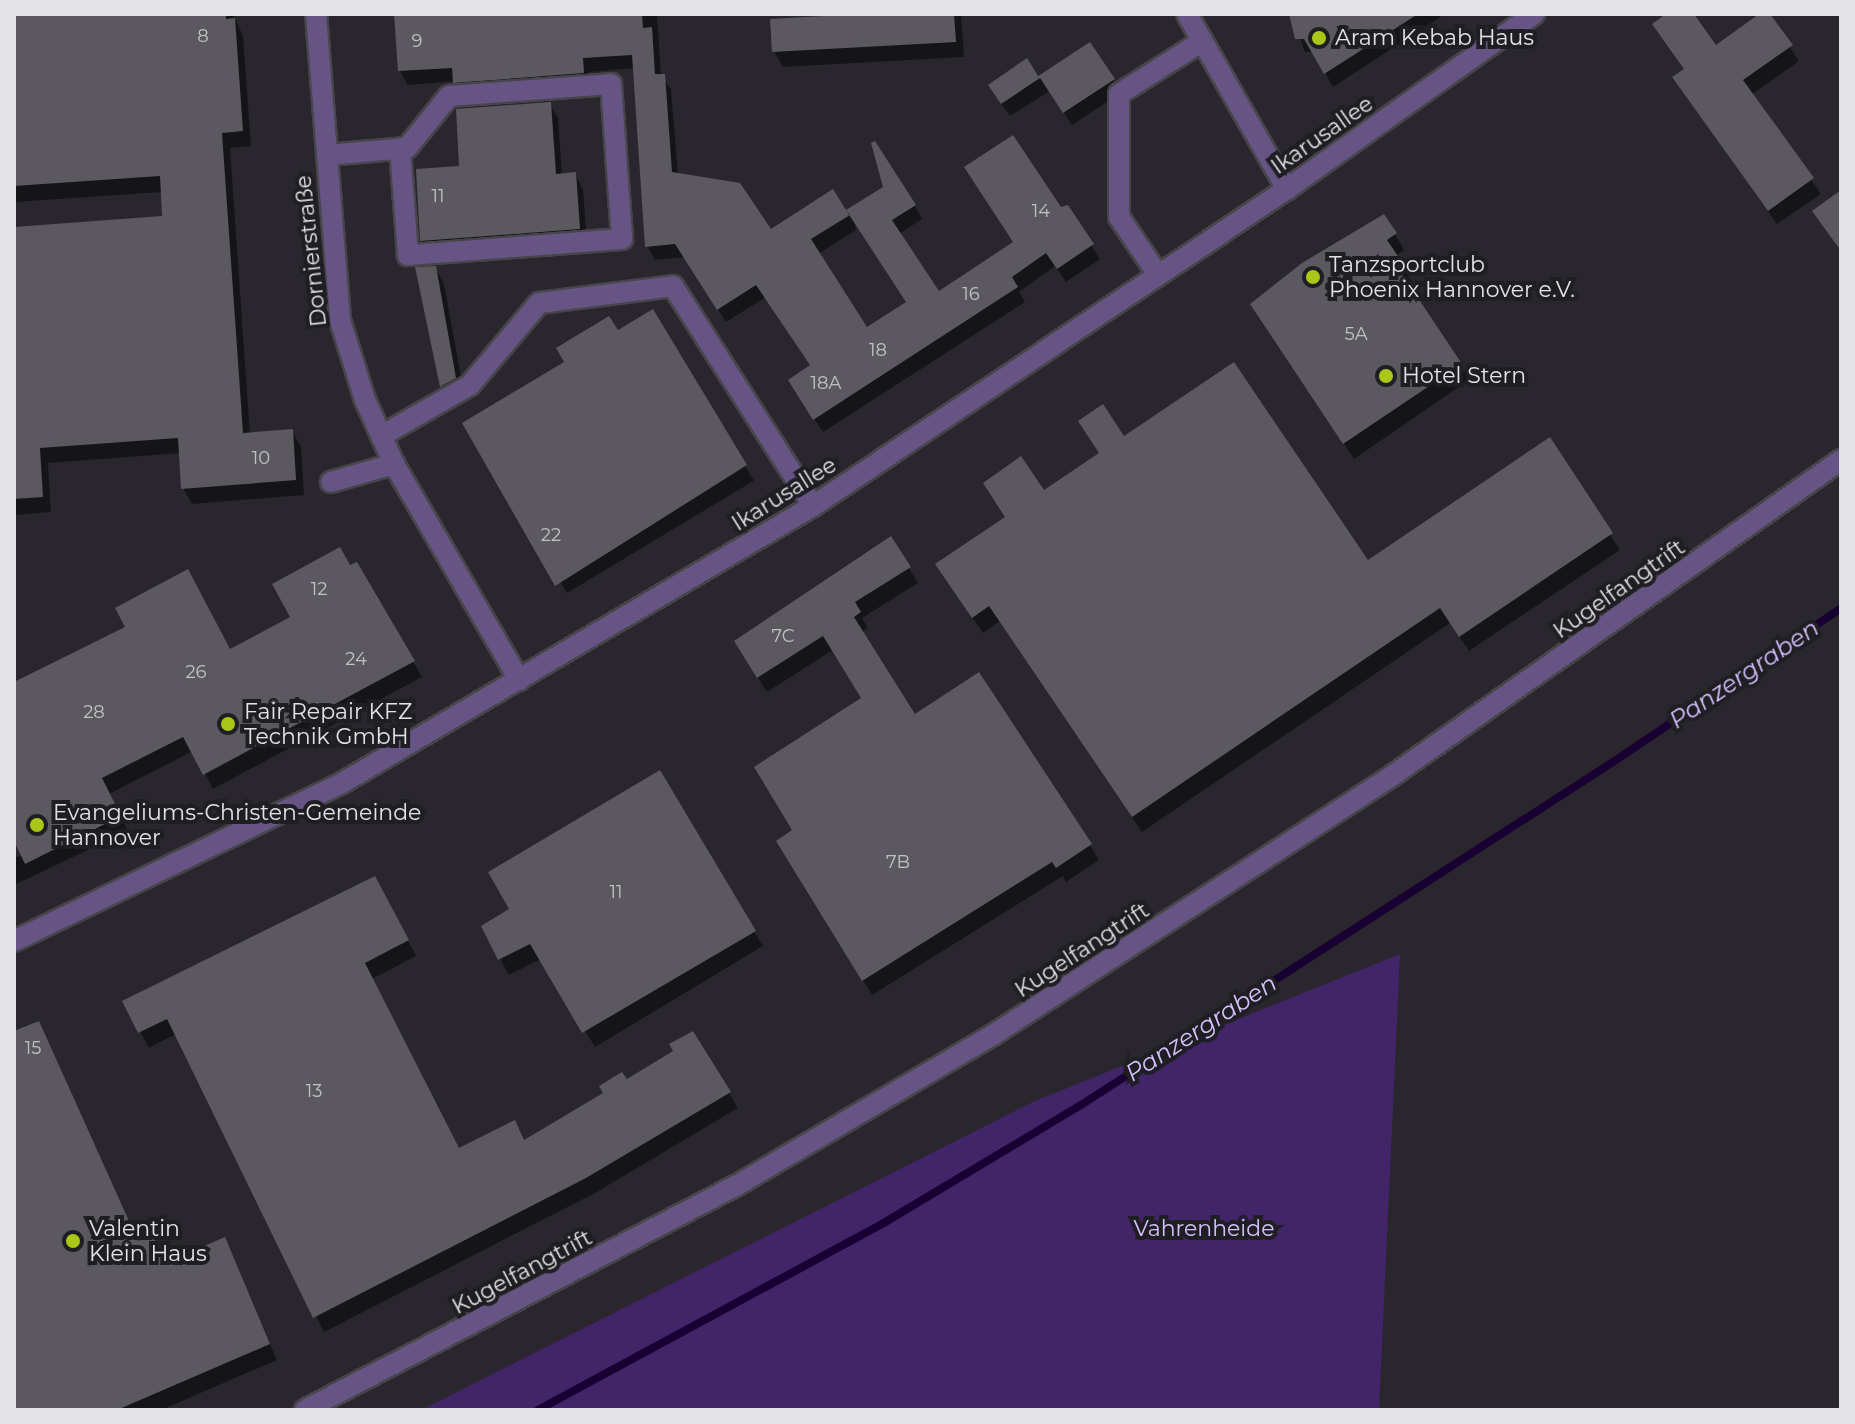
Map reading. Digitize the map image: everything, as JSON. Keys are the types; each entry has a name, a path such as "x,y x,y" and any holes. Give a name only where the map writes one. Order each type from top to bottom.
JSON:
{"street":[{"name":"Dornierstraße","path":"316,14 340,320 394,464 519,680"},
{"path":"1187,14 1287,189"},
{"name":"Ikarusallee","path":"14,941 342,783 813,506 1287,189 1526,16"},
{"path":"1158,275 1119,217 1119,94 1201,42"},
{"path":"327,155 400,148 407,148 449,96 611,84 622,239 408,255 400,148"},
{"path":"381,436 470,385 539,303 673,286 813,506"},
{"name":"Kugelfangtrift","path":"305,1410 744,1181 993,1035 1396,773 1841,460"},
{"path":"331,482 394,464"}],"green space":[{"name":"Vahrenheide","path":"1400,954 1379,1410 421,1410 1035,1101"}],"building":[{"path":"14,14 226,14 226,19 235,18 243,131 222,133 243,433 293,429 296,480 181,489 178,438 40,448 43,497 14,499 14,227 162,216 160,176 14,186"},
{"path":"394,14 642,14 643,28 652,27 655,74 665,74 672,172 740,183 771,229 833,189 846,210 883,187 871,143 875,141 916,205 892,220 939,291 1013,242 964,167 1013,135 1061,207 1068,205 1094,244 1057,269 1046,253 1012,277 1018,287 813,420 788,380 810,365 756,285 717,310 675,244 645,247 632,55 583,58 584,73 453,83 452,68 398,71","holes":["849,215 906,302 867,327 811,239"]},
{"path":"861,14 954,14 956,42 772,52 770,19"},
{"path":"1289,14 1418,14 1324,74 1304,39 1295,39"},
{"path":"1666,14 1694,14 1716,45 1759,14 1770,14 1793,45 1743,80 1814,178 1768,211 1672,77 1684,69 1652,24"},
{"path":"1090,42 1115,79 1063,113 1040,78 1001,104 988,85 1027,58 1038,76"},
{"path":"551,102 556,174 576,172 580,229 420,241 416,169 459,166 456,109"},
{"path":"1841,190 1841,251 1812,211"},
{"path":"1384,214 1397,233 1387,240 1408,271 1402,274 1462,364 1343,444 1250,304 1302,263"},
{"path":"436,266 456,378 440,387 415,267"},
{"path":"653,309 747,465 555,586 462,423 564,362 556,348 609,316 618,330"},
{"path":"1234,362 1368,560 1550,437 1613,533 1459,637 1440,608 1132,817 989,606 972,618 935,564 1005,517 983,483 1021,456 1044,490 1099,453 1078,421 1103,404 1124,436"},
{"path":"891,536 911,567 855,602 861,612 854,617 915,714 979,672 1092,844 1056,868 1052,862 862,981 776,841 792,830 754,767 861,698 823,636 757,678 734,641"},
{"path":"340,547 350,565 357,562 415,661 203,775 183,737 102,778 121,816 25,864 14,841 14,682 125,627 115,608 188,569 230,649 290,617 272,584"},
{"path":"660,770 756,931 582,1033 530,944 498,960 481,926 509,909 488,872"},
{"path":"375,876 409,940 365,963 459,1148 515,1120 524,1140 603,1093 599,1086 622,1072 627,1079 673,1051 669,1044 693,1031 731,1092 586,1178 313,1318 167,1019 138,1033 122,1001"},
{"name":"Valentin Klein Haus","path":"39,1021 138,1241 153,1235 165,1263 225,1237 270,1344 117,1410 14,1410 14,1031"}],"waterway":[{"name":"Panzergraben","path":"538,1410 882,1224 1081,1105 1613,762 1841,608"}],"place":[{"name":"Aram Kebab Haus","path":"1319,38"},
{"name":"Tanzsportclub Phoenix Hannover e.V.","path":"1313,277"},
{"name":"Hotel Stern","path":"1386,376"},
{"name":"Fair Repair KFZ Technik GmbH","path":"228,724"},
{"name":"Evangeliums-Christen-Gemeinde Hannover","path":"37,825"},
{"name":"Valentin Klein Haus","path":"73,1241"}]}
